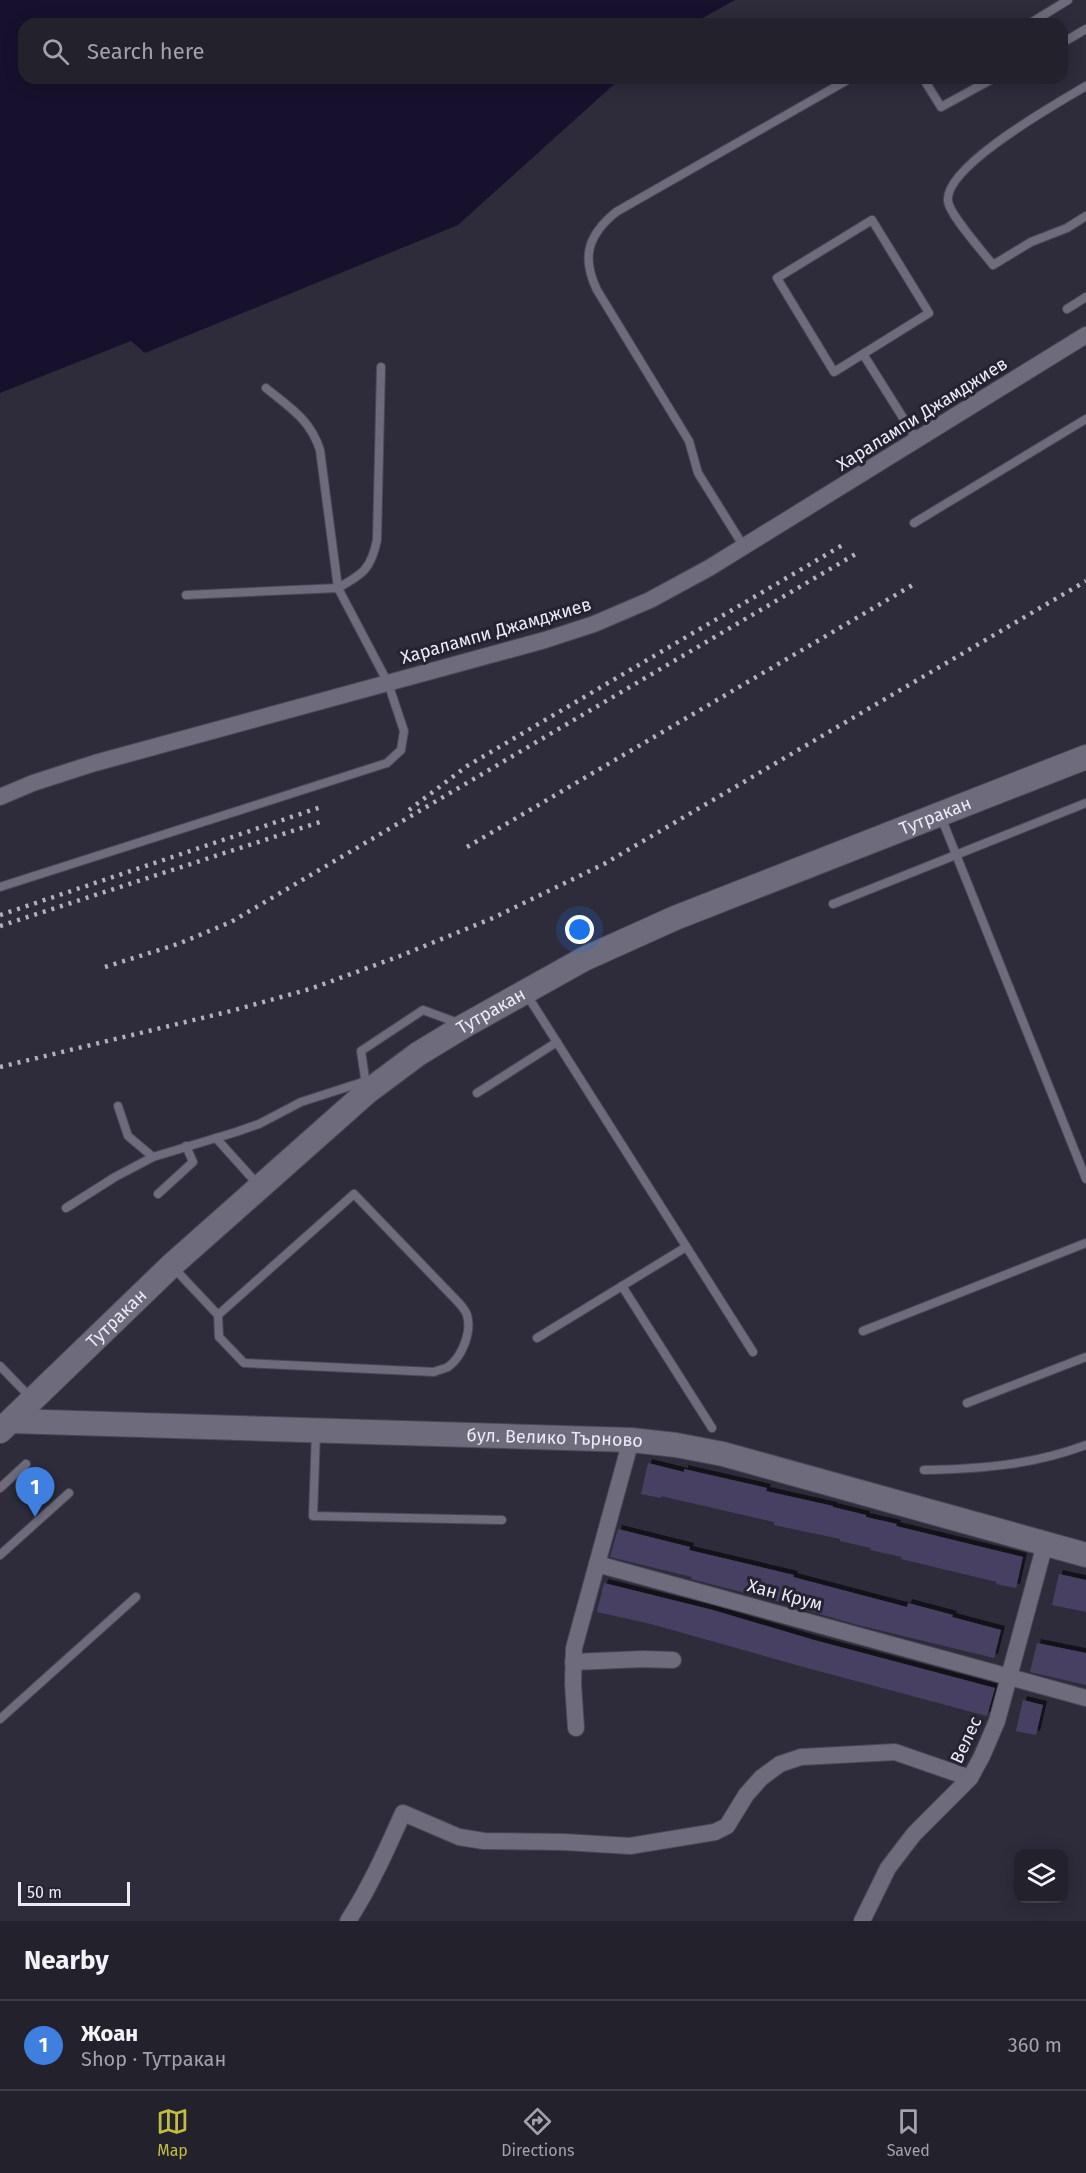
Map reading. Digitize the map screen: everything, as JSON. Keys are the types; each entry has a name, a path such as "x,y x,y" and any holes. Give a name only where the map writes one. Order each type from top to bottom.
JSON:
{"street":[{"name":"Харалампи Джамджиев","path":"0,797 33,783 95,763 545,640 594,624 650,600 710,568 1086,335"},
{"name":"Тутракан","path":"6,1426 172,1265 367,1087 418,1054 584,959 675,918 1086,757"},
{"name":"бул. Велико Търново","path":"6,1426 631,1440 676,1445 723,1454 1086,1555"},
{"path":"576,1728 574,1648 631,1440"},
{"name":"Велес","path":"862,1921 888,1868 914,1833 970,1778 997,1721 1045,1544"},
{"name":"Хан Крум","path":"597,1564 1086,1698"},
{"path":"573,1662 673,1660"},
{"path":"348,1921 381,1862 403,1813 438,1829 468,1838 630,1846 715,1832 727,1826 746,1795 761,1778 780,1764 801,1757 895,1752 970,1778"}],"lane":[{"path":"1039,18 1068,0"},
{"path":"1068,40 1086,29"},
{"path":"744,547 698,473 688,441 597,290 590,274 589,256 592,238 603,223 616,212 840,84"},
{"path":"927,84 940,107 983,84"},
{"path":"1086,86 1010,132 959,174 952,183 948,202 953,213 993,265 1031,242 1067,228 1086,216"},
{"path":"872,220 929,313 863,354 834,372 777,278 872,220"},
{"path":"1067,309 1086,297"},
{"path":"863,354 917,440"},
{"path":"186,595 338,588 363,574 373,558 377,540 381,367"},
{"path":"0,887 387,763 401,750 404,731 388,683 338,588 320,450 314,433 306,421 266,388"},
{"path":"914,523 1086,419"},
{"path":"833,904 1086,803"},
{"path":"940,815 1086,1179"},
{"path":"525,992 753,1352"},
{"path":"66,1208 115,1177 153,1157 259,1124 324,1094 367,1087 361,1051 423,1010 464,1026"},
{"path":"477,1093 557,1042"},
{"path":"118,1106 128,1136 153,1157"},
{"path":"216,1138 260,1187"},
{"path":"158,1194 193,1162 186,1146"},
{"path":"172,1265 218,1315 219,1337 244,1363 434,1372 447,1367 456,1359 464,1346 468,1330 467,1315 459,1303 354,1194 218,1315"},
{"path":"863,1331 1086,1243"},
{"path":"537,1338 686,1247"},
{"path":"622,1286 712,1428"},
{"path":"967,1403 1086,1357"},
{"path":"0,1366 33,1400"},
{"path":"316,1432 313,1516 502,1520"},
{"path":"924,1470 998,1467 1035,1461 1086,1446"},
{"path":"0,1488 26,1464"},
{"path":"0,1555 69,1493"},
{"path":"0,1719 136,1597"}],"shaded area":[{"path":"0,0 735,0 703,18 18,18 18,84 614,84 458,225 145,353 131,341 0,393"}],"building":[{"path":"648,1463 767,1488 766,1491 833,1506 897,1524 896,1526 1023,1557 1016,1588 901,1559 902,1557 870,1550 871,1548 840,1541 840,1539 774,1525 774,1522 661,1496 661,1498 641,1494"},
{"path":"618,1529 907,1607 908,1603 1001,1630 994,1658 858,1625 691,1579 692,1577 610,1557"},
{"path":"1059,1574 1086,1580 1086,1612 1052,1605"},
{"path":"604,1583 713,1610 814,1640 995,1688 987,1716 651,1624 597,1612"},
{"path":"1037,1643 1086,1653 1086,1685 1030,1672"},
{"path":"1023,1700 1043,1705 1036,1735 1016,1731"}],"railway":[{"path":"409,810 467,766 846,543"},
{"path":"105,967 178,944 231,922 859,552"},
{"path":"0,1067 231,1011 310,989 493,918 604,864 1086,581"},
{"path":"467,847 916,583"},
{"path":"0,915 321,807"},
{"path":"0,926 323,821"}],"place":[{"name":"Жоан","path":"35,1517"}]}
